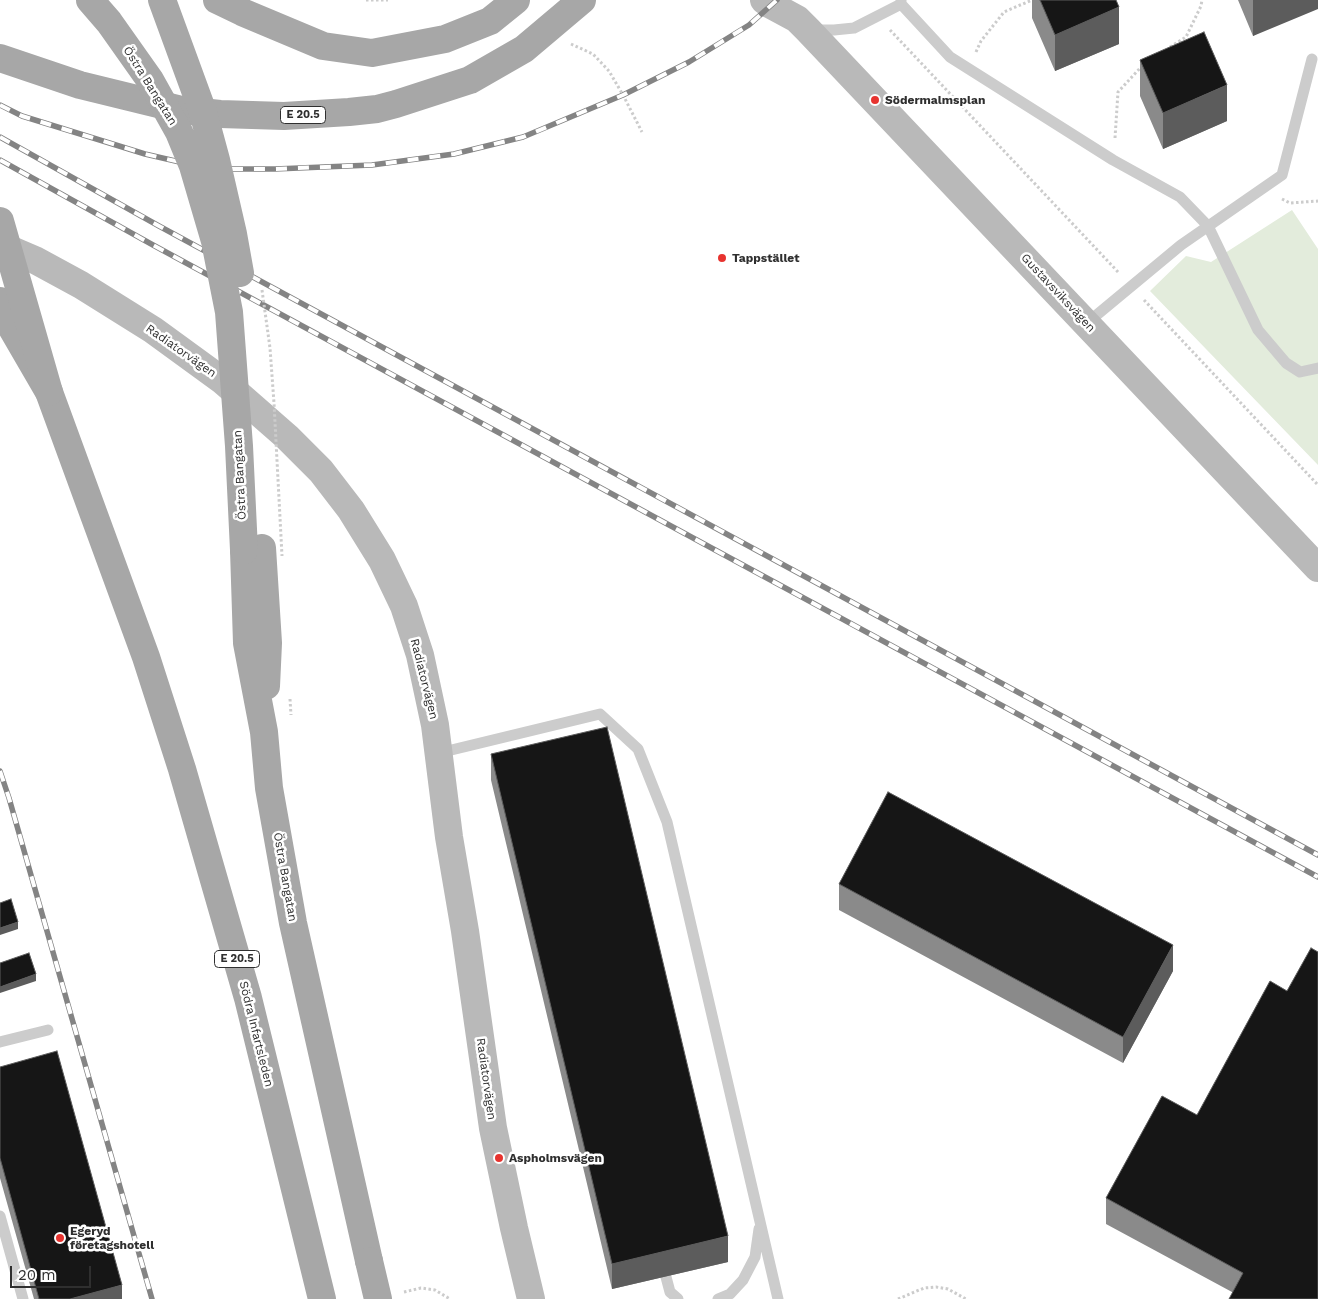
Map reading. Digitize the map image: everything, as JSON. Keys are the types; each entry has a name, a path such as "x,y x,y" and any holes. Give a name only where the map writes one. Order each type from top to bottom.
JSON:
{"main road":[{"name":"Östra Bangatan","path":"90,0 109,22 150,80 179,132 193,166 215,241 229,312 239,446 268,643 264,732 269,788 305,980 378,1299"},
{"path":"162,0 203,112 233,234 245,301 252,361 258,458 253,549"},
{"path":"218,0 323,46 372,52 444,39 490,21 516,0"},
{"name":"E 20.5","path":"0,58 80,85 182,110 220,114 284,116 349,112 396,104 470,80 524,49 582,0"},
{"path":"0,221 49,392"},
{"path":"0,301 9,323 49,392"},
{"name":"Södra Infartsleden","path":"49,392 146,657 182,769 248,998 322,1299"}],"street":[{"name":"Gustavsviksvägen","path":"764,0 797,16 1318,568"},
{"name":"Radiatorvägen","path":"0,245 35,260 81,285 152,330 223,380 287,436 321,470 351,510 377,552 404,606 420,655 435,725 449,837 465,931 493,1128 531,1299"}],"lane":[{"path":"797,16 834,30 854,28 901,2 950,56 1113,160 1180,197 1208,226 1258,330 1286,363 1300,372 1318,368"},
{"path":"1087,323 1181,244 1282,176 1312,59"},
{"path":"438,752 600,714 638,749 667,822 778,1299"},
{"path":"0,1042 48,1030"},
{"path":"0,1216 2,1232 23,1299"},
{"path":"718,1299 730,1294 743,1280 755,1257 760,1223"},
{"path":"666,1276 670,1292 678,1299"}],"path":[{"path":"366,0 388,0"},
{"path":"970,69 981,41 1004,12 1032,0"},
{"path":"1169,47 1186,36 1201,6 1202,0"},
{"path":"546,32 593,54 609,71 642,132"},
{"path":"891,32 1318,485"},
{"path":"1113,160 1118,92 1145,64"},
{"path":"1261,189 1290,203 1318,201"},
{"path":"271,445 278,452"},
{"path":"290,695 292,724"},
{"path":"898,1299 924,1288 936,1287 948,1289 966,1299"},
{"path":"421,1288 435,1290 450,1299"}],"green space":[{"path":"1292,210 1318,249 1318,465 1150,291 1186,256 1211,262"}],"building":[{"path":"1040,0 1116,0 1119,7 1055,35"},
{"path":"1204,32 1227,85 1163,113 1140,60"},
{"path":"607,727 728,1236 612,1264 491,754"},
{"path":"888,792 1173,945 1123,1037 839,884"},
{"path":"11,899 18,922 0,928 0,903"},
{"path":"1311,948 1318,952 1318,1299 1229,1299 1243,1273 1106,1198 1162,1096 1197,1115 1270,981 1287,991"},
{"path":"29,953 36,974 0,987 0,963"},
{"name":"Egeryd företagshotell","path":"57,1051 122,1285 70,1299 39,1299 0,1158 0,1067"}],"railway":[{"path":"0,105 22,116 145,154 210,169 275,169 372,165 454,154 523,137 623,95 689,62 749,25 777,0"},
{"path":"0,137 159,226 1318,855"},
{"path":"0,160 153,245 1318,877"},
{"path":"0,771 152,1299"}],"place":[{"name":"Södermalmsplan","path":"875,100"},
{"name":"Tappstället","path":"722,258"},
{"name":"Aspholmsvägen","path":"499,1158"},
{"name":"Egeryd företagshotell","path":"60,1238"}]}
